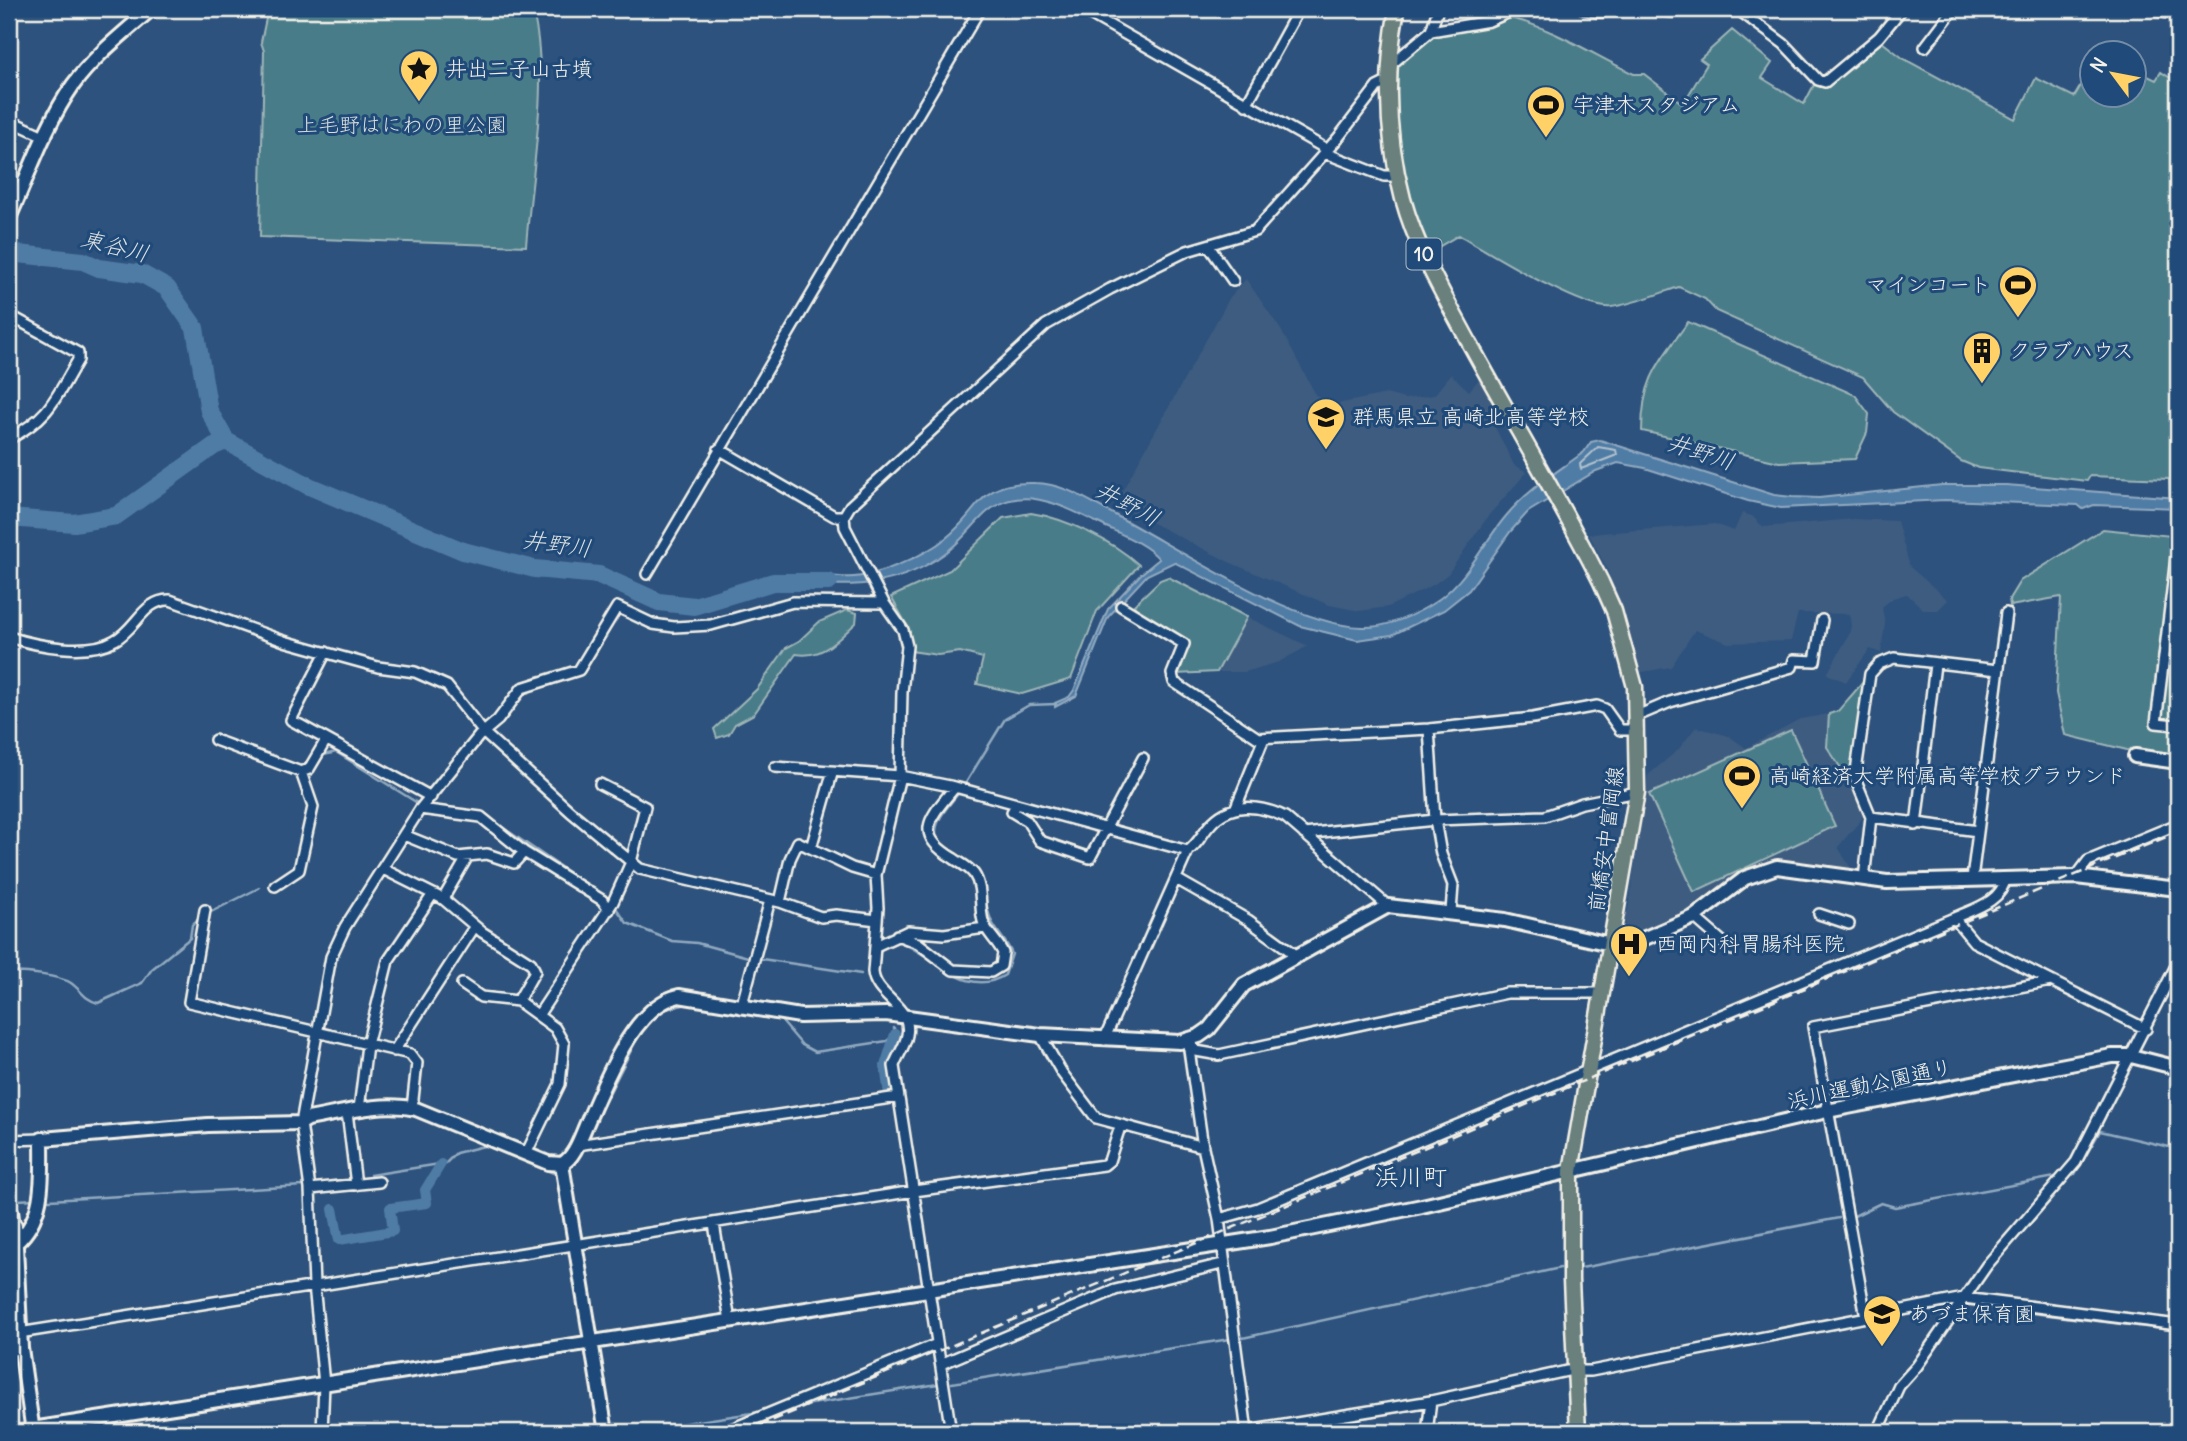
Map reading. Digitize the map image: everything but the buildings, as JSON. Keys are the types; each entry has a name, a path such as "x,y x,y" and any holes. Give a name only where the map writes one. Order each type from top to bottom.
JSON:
{"main road":[{"name":"前橋安中富岡線","path":"1397,9 1389,74 1391,135 1403,199 1428,265 1557,498 1614,611 1635,687 1637,792 1571,1171 1578,1432"}],"street":[{"path":"9,218 59,108 83,74 150,9"},
{"path":"647,574 981,9"},
{"path":"1081,9 1326,151 1384,176 1398,176"},
{"path":"1246,105 1299,9"},
{"path":"951,1432 894,1066 908,1031 906,1016 874,978 876,875 900,776 907,646 903,630 877,591 845,527 844,516 850,506 1046,325 1110,289 1208,245 1255,232 1326,151 1377,87 1431,31 1438,9"},
{"path":"1431,31 1489,21 1516,9"},
{"path":"1584,9 1600,12 1626,9"},
{"path":"1649,9 1673,12 1684,9"},
{"path":"1737,9 1784,44 1818,80 1825,82 1879,37 1902,9"},
{"path":"1926,47 1954,9"},
{"path":"2158,9 2178,13"},
{"path":"9,120 46,136"},
{"path":"1208,245 1233,281"},
{"path":"9,315 78,353 78,360 46,415 9,439"},
{"path":"719,449 834,516 844,516"},
{"path":"2176,724 2157,723 2157,715 2178,541"},
{"path":"9,638 46,648 107,643 117,639 151,605 164,600 378,667 415,672 454,691 484,733 640,869 775,901 821,917 836,915 877,920"},
{"path":"322,1432 324,1384 314,1285 310,1189 301,1123 336,944 420,809 498,720 522,688 579,670 617,607 653,624 674,627 711,625 793,602 884,603"},
{"path":"1124,603 1184,644 1172,677 1174,682 1253,736 1264,738 1429,729 1533,718 1597,706 1605,709 1620,730 1637,723 1670,702 1792,667 1794,660 1815,661 1822,620"},
{"path":"1972,879 2006,613"},
{"path":"326,652 291,720 431,797"},
{"path":"1864,878 1871,817 1855,778 1868,679 1880,664 1894,658 1998,670"},
{"path":"1916,825 1935,664"},
{"path":"1429,729 1441,854 1453,885 1451,912"},
{"path":"1236,807 1264,738"},
{"path":"215,740 301,772 309,769 326,740"},
{"path":"2135,756 2178,762"},
{"path":"1016,805 1012,812 1027,821 1040,841 1086,859 1096,850 1105,827 1143,758"},
{"path":"775,767 832,774 900,776 956,787 1188,851"},
{"path":"275,886 296,874 302,857 313,807 301,772"},
{"path":"811,848 832,774"},
{"path":"539,1014 609,910 631,862 645,807 600,784"},
{"path":"897,935 918,943 953,971 991,972 1001,966 1003,953 985,928 974,873 937,849 928,833 931,818 956,787"},
{"path":"1304,834 1436,820 1545,816 1582,803 1637,792"},
{"path":"1104,1040 1178,880 1188,851 1222,812 1236,807 1276,813 1388,906"},
{"path":"420,809 481,817 524,852 602,900 609,910"},
{"path":"1871,817 1978,831"},
{"path":"2076,877 2088,861 2178,824"},
{"path":"404,835 458,858 487,854 514,863 524,852"},
{"path":"741,1007 775,901 798,842 852,868 876,875"},
{"path":"443,899 468,856"},
{"path":"606,1432 562,1164 577,1145 628,1041 646,1013 663,1001 679,996 800,1016 906,1016 1040,1035 1104,1040 1188,1041 1209,1029 1238,990 1296,955 1388,906 1451,912 1613,942 1638,941 1694,917 1745,878 1763,870 1792,867 1887,882 2076,877 2178,888"},
{"path":"383,869 443,899 475,926 534,967 533,975 518,1001"},
{"path":"1219,1220 1258,1208 1954,918 1996,898 2004,887 2005,879"},
{"path":"1178,880 1248,920 1296,955"},
{"path":"356,1185 353,1110 388,961 433,894"},
{"path":"205,909 189,1002 318,1030 367,1045 410,1054 416,1059 412,1108"},
{"path":"1819,914 1849,924"},
{"path":"1694,917 1732,950"},
{"path":"1954,918 1967,938 2146,1029"},
{"path":"394,1051 475,926"},
{"path":"876,946 897,935 915,931 944,934 985,928"},
{"path":"1875,1432 1899,1386 1987,1265 2076,1162 2178,962"},
{"path":"1866,1317 1813,1027 2051,981"},
{"path":"462,984 481,997 518,1001 539,1014 561,1035 565,1053 561,1084 526,1154"},
{"path":"1188,1041 1196,1051 1219,1055 1507,993 1603,993"},
{"path":"1040,1035 1062,1073 1096,1118 1120,1127 1203,1147"},
{"path":"1188,1041 1203,1147 1219,1220 1222,1264 1245,1432 1431,1401 1558,1373 1575,1372 1964,1298 2178,1325"},
{"name":"浜川運動公園通り","path":"32,1430 1220,1245 1422,1206 1828,1111 2112,1056 2131,1056 2178,1068"},
{"path":"577,1145 898,1097"},
{"path":"9,1140 208,1125 301,1123 308,1119 353,1110 412,1108 526,1154 562,1164"},
{"path":"19,1333 914,1191 1104,1165 1109,1161 1120,1127"},
{"path":"16,1243 26,1231 41,1197 42,1139"},
{"path":"310,1189 379,1182"},
{"path":"9,1211 13,1211 16,1243 19,1333 15,1350 32,1430"},
{"path":"714,1224 730,1321"},
{"path":"941,1364 1115,1290 1222,1264"},
{"path":"724,1432 937,1344"},
{"path":"1427,1432 1431,1401"}],"shaded area":[{"name":"群馬県立 高崎北高等学校","path":"1246,279 1281,330 1316,395 1332,405 1386,394 1405,399 1434,395 1451,374 1469,391 1479,379 1500,416 1493,423 1514,465 1527,472 1489,515 1448,574 1435,584 1388,607 1360,611 1329,605 1229,562 1117,505 1116,502 1230,297"},
{"path":"1742,513 1752,516 1763,527 1853,519 1897,521 1910,567 1948,600 1938,610 1924,610 1907,594 1893,598 1882,607 1885,624 1881,653 1870,649 1846,682 1827,674 1851,631 1850,614 1798,613 1791,641 1728,643 1695,630 1671,667 1637,673 1608,571 1589,534 1715,524 1734,531"},
{"path":"1247,617 1308,646 1279,662 1245,672 1217,672"},
{"path":"1829,714 1827,747 1864,812 1861,820 1838,847 1855,875 1781,863 1692,915 1641,933 1625,932 1625,911 1628,910 1648,775 1678,750 1696,727 1729,736 1746,748 1800,719"}],"green space":[{"name":"上毛野はにわの里公園","path":"268,9 532,9 540,63 540,94 526,246 260,237 264,51 261,42"},
{"path":"1510,18 1526,22 1558,35 1634,74 1644,74 1683,104 1707,64 1700,59 1732,30 1772,63 1762,78 1804,104 1815,83 1828,86 1882,42 1904,59 2015,119 2036,78 2074,97 2078,90 2078,108 2148,108 2148,76 2156,80 2161,72 2178,83 2178,757 2127,750 2065,735 2056,693 2061,597 2010,606 2009,599 2020,581 2103,529 2171,536 2169,479 2090,476 2087,481 1978,468 1961,461 1893,412 1863,377 1716,311 1705,299 1679,287 1619,306 1598,306 1558,290 1459,235 1428,253 1405,187 1398,142 1394,72 1397,66 1431,36"},
{"path":"1688,322 1855,395 1869,414 1867,433 1855,459 1779,462 1642,431 1645,397 1654,372"},
{"path":"1031,513 1059,520 1088,532 1116,547 1139,565 1097,611 1071,679 1022,694 977,684 983,658 960,652 938,655 911,651 908,627 891,597 950,570 1003,518"},
{"path":"1168,577 1247,617 1217,672 1176,674 1189,643 1138,612 1134,605 1160,580"},
{"path":"847,610 857,613 856,623 822,651 806,655 796,654 754,714 735,724 729,734 717,738 714,729 757,689 786,648 799,641 819,622"},
{"path":"1864,681 1850,782 1827,747 1829,714 1838,711"},
{"name":"高崎経済大学附属高等学校グラウンド","path":"1791,730 1835,826 1694,892 1649,794"}],"water":[{"path":"1600,440 1774,495 1819,498 1942,485 2006,485 2178,498 2178,508 2094,505 2083,509 2078,505 1945,500 1781,508 1748,501 1645,468 1618,463 1596,471 1528,512 1510,532 1469,590 1444,610 1392,635 1357,640 1300,626 1174,562 1147,575 1108,617 1076,696 1055,707 1055,703 1069,697 1074,690 1108,609 1159,559 1147,548 1123,535 1043,500 1014,499 986,513 950,550 911,572 895,578 861,584 806,583 807,574 854,577 902,563 946,538 991,492 1016,484 1035,483 1056,486 1076,494 1236,582 1303,613 1334,623 1362,627 1380,626 1412,615 1452,588 1496,528 1523,498 1584,452 1591,442"}],"waterway":[{"name":"東谷川","path":"9,253 83,261 99,268 142,274 167,288 195,328 209,411 226,441"},
{"name":"井野川","path":"226,441 309,486 463,551 535,569 599,575 659,602 694,606 773,582 829,582"},
{"name":"井野川","path":"9,518 74,523 116,516 214,446 226,441"},
{"path":"964,786 1005,719 1029,705 1056,704"},
{"path":"212,744 296,775"},
{"path":"310,776 324,755 336,752 419,804"},
{"path":"937,839 939,820 960,791"},
{"path":"306,818 308,804"},
{"path":"483,814 609,900"},
{"path":"901,943 964,979 991,981 1005,975 1012,954 991,920 984,883 976,870 955,854"},
{"path":"207,914 259,888"},
{"path":"616,908 627,923 672,941 697,943 748,957"},
{"path":"9,973 66,980 90,1000 98,1003 142,983 152,969 190,938 192,925 199,918"},
{"path":"762,959 861,974"},
{"path":"662,1010 687,1004 714,1008"},
{"path":"779,1018 802,1045 815,1052 887,1041 895,1034 894,1028"},
{"path":"588,1135 641,1031"},
{"path":"889,1095 885,1066 895,1034"},
{"path":"2070,1174 2075,1174 2100,1131 2178,1149"},
{"path":"370,1175 446,1163 456,1153 488,1145 556,1174"},
{"path":"570,1169 581,1152"},
{"path":"333,1209 339,1240 393,1231 390,1208 427,1203 425,1190 441,1164"},
{"path":"1852,1217 1881,1203 1895,1207 2055,1177"},
{"path":"315,1184 351,1179"},
{"path":"49,1200 304,1186"},
{"path":"18,1200 35,1199"},
{"path":"1576,1269 1839,1218"},
{"path":"1238,1339 1560,1268"},
{"path":"1968,1305 2178,1331"},
{"path":"1736,1347 1950,1307"},
{"path":"952,1383 1230,1339"},
{"path":"805,1405 938,1384"},
{"path":"1436,1405 1497,1392"},
{"path":"1278,1432 1422,1408"},
{"path":"625,1432 759,1412"}],"railway":[{"path":"745,1432 2178,832"}],"place":[{"name":"井出二子山古墳","path":"419,103"},
{"name":"宇津木スタジアム","path":"1546,139"},
{"name":"マインコート","path":"2018,319"},
{"name":"クラブハウス","path":"1982,385"},
{"name":"群馬県立 高崎北高等学校","path":"1326,451"},
{"name":"高崎経済大学附属高等学校グラウンド","path":"1742,810"},
{"name":"西岡内科胃腸科医院","path":"1629,978"},
{"name":"あづま保育園","path":"1882,1348"}],"district":[{"name":"浜川町","path":"1411,1177"}]}
